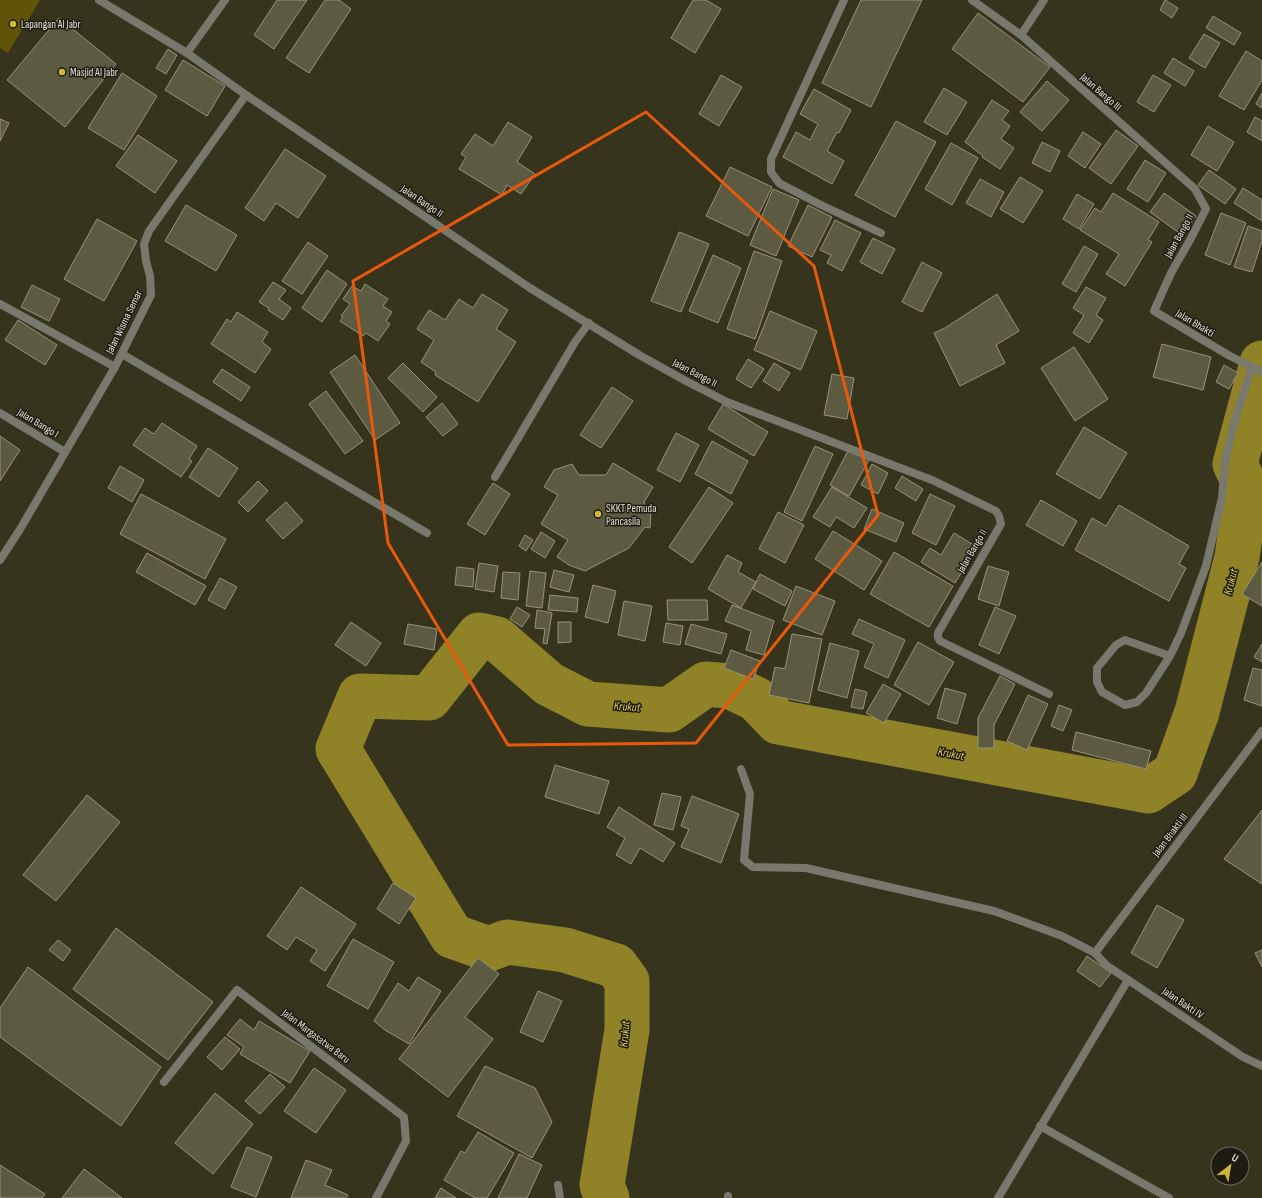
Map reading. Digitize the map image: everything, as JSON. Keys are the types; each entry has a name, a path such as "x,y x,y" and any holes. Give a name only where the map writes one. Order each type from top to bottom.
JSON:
{"street":[{"name":"Jalan Bango II","path":"99,0 187,54 530,288 641,356 727,402 932,480 996,511 1001,524 938,632 938,637 940,641 1049,694"},
{"path":"187,54 225,0"},
{"path":"844,0 771,159 770,172 779,183 818,204 882,233"},
{"name":"Jalan Bango III","path":"972,0 1021,35 1195,189 1206,210"},
{"path":"1021,35 1044,0"},
{"name":"Jalan Wisma Semar","path":"0,560 19,531 122,354 151,295 150,276 144,244 149,231 246,95"},
{"name":"Jalan Bango II","path":"1171,273 1206,210"},
{"name":"Jalan Bhakti","path":"1171,273 1154,311 1253,368"},
{"path":"0,304 114,367"},
{"path":"495,477 575,342 589,323"},
{"path":"122,354 427,533"},
{"path":"1170,656 1125,640 1116,645 1097,668 1097,682 1102,692 1126,705 1137,702 1146,694 1170,656 1181,633 1206,566 1222,498 1225,461 1234,423 1253,368"},
{"name":"Jalan Bango I","path":"0,413 64,452"},
{"name":"Jalan Bhakti III","path":"1095,953 1262,731"},
{"name":"Jalan Bakti IV","path":"741,770 750,794 744,860 753,868 806,868 994,911 1062,936 1095,953 1106,965 1128,980 1243,1057 1262,1066"},
{"path":"998,1198 1128,980"},
{"name":"Jalan Margasatwa Baru","path":"164,1082 237,990 404,1117 406,1141 376,1198"},
{"path":"1040,1126 1169,1198"},
{"path":"558,1185 560,1198"}],"highlighted area":[{"path":"646,112 814,266 878,515 696,743 508,745 388,543 353,281"}],"shaded area":[{"name":"Lapangan Al Jabr","path":"0,0 40,0 8,53 0,48"}],"building":[{"path":"277,0 307,0 274,49 254,35"},
{"path":"325,0 339,0 351,9 309,73 286,58"},
{"path":"693,0 706,0 721,9 695,53 671,38"},
{"path":"861,0 922,0 871,107 822,83"},
{"path":"1165,0 1178,8 1172,18 1160,10"},
{"path":"978,13 1050,67 1023,102 952,49"},
{"path":"1213,16 1241,33 1234,45 1206,28"},
{"name":"Masjid Al Jabr","path":"59,18 116,64 65,127 7,80"},
{"path":"1204,34 1220,43 1205,68 1189,58"},
{"path":"168,49 177,55 166,74 156,68"},
{"path":"1246,51 1262,61 1262,80 1244,110 1219,96"},
{"path":"1173,58 1194,71 1185,86 1164,73"},
{"path":"183,60 225,86 207,116 165,90"},
{"path":"122,73 157,96 124,150 88,128"},
{"path":"721,75 742,87 719,126 699,114"},
{"path":"1153,75 1171,85 1154,112 1137,102"},
{"path":"1047,81 1069,100 1042,131 1020,112"},
{"path":"944,88 967,102 947,135 924,122"},
{"path":"814,89 851,110 839,133 837,132 827,151 844,161 832,184 783,157 796,132 810,140 818,124 800,114"},
{"path":"1262,93 1262,108 1256,104"},
{"path":"992,100 1009,111 1002,120 1010,126 1001,139 1014,148 1000,169 982,157 983,156 965,142"},
{"path":"1255,117 1262,121 1262,141 1247,132"},
{"path":"0,119 9,123 0,141"},
{"path":"896,121 936,142 895,217 855,195"},
{"path":"508,122 532,137 517,162 535,174 521,194 507,185 502,195 459,169 466,157 461,154 475,134 493,146"},
{"path":"1208,126 1234,142 1217,171 1191,155"},
{"path":"1116,130 1138,146 1111,184 1089,168"},
{"path":"1083,132 1101,144 1085,168 1068,156"},
{"path":"138,135 177,161 155,193 116,166"},
{"path":"1042,142 1060,151 1050,172 1032,163"},
{"path":"951,143 978,158 952,205 925,189"},
{"path":"285,149 326,176 298,218 276,203 264,221 245,208"},
{"path":"1145,160 1166,173 1148,202 1127,189"},
{"path":"730,167 772,187 748,236 706,216"},
{"path":"1209,170 1236,189 1225,204 1198,185"},
{"path":"1020,177 1043,191 1023,223 1000,209"},
{"path":"980,179 1004,192 991,217 966,203"},
{"path":"1243,188 1262,200 1262,221 1234,203"},
{"path":"773,189 799,200 776,256 750,245"},
{"path":"1113,193 1159,222 1148,240 1152,242 1125,286 1106,274 1119,254 1080,230 1095,208 1101,212"},
{"path":"1164,193 1196,216 1182,235 1150,212"},
{"path":"1077,194 1094,204 1079,229 1063,219"},
{"path":"186,205 237,235 216,271 165,241"},
{"path":"808,205 832,217 812,257 788,246"},
{"path":"1221,213 1246,223 1230,265 1205,255"},
{"path":"97,219 137,241 104,301 64,279"},
{"path":"835,220 861,233 842,271 827,263 831,255 820,250"},
{"path":"1248,226 1262,231 1262,241 1252,272 1234,267"},
{"path":"679,232 709,244 681,312 651,301"},
{"path":"873,238 895,249 882,274 860,262"},
{"path":"308,242 328,256 302,294 282,281"},
{"path":"1084,246 1098,254 1076,292 1062,284"},
{"path":"754,251 782,261 755,339 727,329"},
{"path":"713,255 741,268 718,323 689,311"},
{"path":"922,262 942,273 922,312 902,302"},
{"path":"327,270 347,284 322,322 302,308"},
{"path":"273,282 286,290 279,299 291,308 283,320 259,302"},
{"path":"365,284 388,299 383,306 392,312 386,321 390,324 378,341 366,333 363,336 340,321 343,317 341,316 350,304 343,299 352,286 361,291"},
{"path":"32,285 60,299 49,321 21,307"},
{"path":"1086,287 1106,298 1096,315 1103,320 1089,343 1073,333 1084,315 1073,308"},
{"path":"482,294 508,310 496,329 516,342 478,402 435,375 436,372 421,362 434,340 417,329 429,310 445,320 459,299 473,308"},
{"path":"997,294 1019,331 996,345 1005,363 960,386 934,333 945,328"},
{"path":"770,311 817,331 801,370 754,350"},
{"path":"237,312 268,332 262,342 271,349 255,373 211,344 227,319 231,322"},
{"path":"18,320 57,345 45,365 5,340"},
{"path":"1162,344 1211,357 1203,390 1153,377"},
{"path":"1074,347 1108,399 1075,421 1041,368"},
{"path":"355,355 400,423 375,440 330,372"},
{"path":"748,359 764,369 751,388 736,379"},
{"path":"403,363 437,397 423,412 388,378"},
{"path":"774,363 790,373 779,391 763,381"},
{"path":"1224,365 1238,373 1229,389 1216,382"},
{"path":"222,369 250,387 241,401 213,382"},
{"path":"832,374 854,378 847,419 824,415"},
{"path":"612,387 633,401 601,448 580,435"},
{"path":"326,391 363,441 345,454 309,404"},
{"path":"442,403 458,424 443,436 426,417"},
{"path":"723,404 768,432 754,456 708,429"},
{"path":"162,423 197,446 189,459 192,461 181,477 133,445 145,428 154,434"},
{"path":"1084,427 1127,453 1100,499 1056,474"},
{"path":"676,433 699,445 680,482 657,470"},
{"path":"0,436 20,450 0,481"},
{"path":"712,441 748,461 731,494 695,474"},
{"path":"815,446 833,454 802,521 784,512"},
{"path":"208,448 238,468 219,497 189,477"},
{"path":"849,449 869,460 849,496 830,485"},
{"name":"SKKT Pemuda Pancasila","path":"613,463 653,487 644,502 646,508 651,509 650,528 645,527 629,548 585,571 569,565 557,557 568,540 541,524 558,495 544,487 554,470 572,464 579,475 606,475"},
{"path":"872,464 888,473 878,494 861,485"},
{"path":"120,466 144,480 132,502 108,488"},
{"path":"902,476 923,489 916,501 895,488"},
{"path":"258,481 268,491 248,512 238,502"},
{"path":"493,483 510,494 485,535 467,524"},
{"path":"709,487 733,503 692,563 669,547"},
{"path":"832,487 867,508 854,528 836,517 830,527 813,517"},
{"path":"141,494 226,539 205,579 120,534"},
{"path":"930,494 955,506 936,545 912,533"},
{"path":"1041,500 1077,521 1063,546 1026,525"},
{"path":"286,502 303,521 283,539 266,520"},
{"path":"1119,505 1189,546 1179,564 1186,568 1169,601 1075,550 1092,518 1106,526"},
{"path":"872,509 904,523 896,542 864,529"},
{"path":"778,512 804,525 785,563 759,549"},
{"path":"833,531 882,561 864,590 815,559"},
{"path":"541,532 555,541 545,558 531,549"},
{"path":"954,533 977,547 955,583 921,562 930,548 941,555"},
{"path":"525,535 533,540 526,551 519,546"},
{"path":"894,552 953,586 929,627 870,594"},
{"path":"147,553 206,586 195,605 136,572"},
{"path":"727,555 742,563 738,572 756,582 741,608 708,589"},
{"path":"1262,562 1262,606 1242,594"},
{"path":"479,563 498,566 494,592 475,589"},
{"path":"988,566 1009,572 999,606 978,599"},
{"path":"457,567 474,569 473,587 455,585"},
{"path":"554,570 574,575 569,592 550,587"},
{"path":"530,571 546,573 542,608 526,606"},
{"path":"503,572 520,573 518,600 501,598"},
{"path":"760,574 792,591 785,606 753,589"},
{"path":"220,578 237,587 225,609 208,600"},
{"path":"593,585 616,591 608,623 585,617"},
{"path":"796,586 835,601 822,635 783,620"},
{"path":"550,595 578,598 577,612 548,610"},
{"path":"667,600 707,600 708,620 668,620"},
{"path":"624,601 652,606 645,641 618,635"},
{"path":"732,605 774,621 764,655 746,650 751,631 725,621"},
{"path":"517,607 530,615 522,627 510,619"},
{"path":"995,607 1016,616 999,654 979,645"},
{"path":"537,610 552,613 547,644 543,643 545,629 535,628"},
{"path":"859,619 905,640 888,678 864,667 874,644 852,634"},
{"path":"351,622 381,643 366,666 335,645"},
{"path":"558,622 571,622 571,642 558,643"},
{"path":"666,623 683,626 680,645 663,642"},
{"path":"408,624 437,629 434,650 404,644"},
{"path":"691,624 727,634 721,654 685,644"},
{"path":"792,634 822,639 809,703 769,695 775,667 785,669"},
{"path":"918,642 954,662 929,705 894,685"},
{"path":"830,643 859,651 847,698 818,690"},
{"path":"1262,644 1262,662 1254,657"},
{"path":"731,650 760,661 753,679 724,668"},
{"path":"1253,668 1262,670 1262,706 1244,700"},
{"path":"1000,676 1015,684 994,725 994,748 978,748 978,718"},
{"path":"883,684 901,694 884,723 866,713"},
{"path":"945,688 966,694 957,724 937,718"},
{"path":"855,689 867,692 863,709 851,707"},
{"path":"1028,695 1048,704 1027,750 1007,741"},
{"path":"1059,705 1072,710 1063,731 1051,726"},
{"path":"1076,732 1151,751 1146,769 1072,750"},
{"path":"555,765 609,781 599,814 545,797"},
{"path":"662,793 681,797 673,830 654,825"},
{"path":"87,795 120,822 56,901 23,875"},
{"path":"692,796 739,814 721,863 681,847 689,829 681,826"},
{"path":"619,807 675,843 663,862 640,848 631,864 616,855 625,838 607,827"},
{"path":"1262,810 1262,884 1224,859"},
{"path":"393,883 416,898 399,924 377,909"},
{"path":"301,887 356,924 325,971 310,961 317,950 296,937 287,950 267,936"},
{"path":"1157,905 1184,920 1157,968 1131,953"},
{"path":"116,928 213,1002 168,1060 73,989"},
{"path":"353,939 394,962 368,1009 327,986"},
{"path":"58,940 71,950 63,961 49,950"},
{"path":"1262,950 1262,967 1255,953"},
{"path":"1087,956 1111,973 1100,987 1077,971"},
{"path":"478,958 499,974 465,1017 493,1039 448,1097 399,1059"},
{"path":"28,967 161,1067 121,1126 0,1037 0,1008"},
{"path":"418,977 441,991 409,1044 385,1030 374,1021 398,983 409,991"},
{"path":"538,991 562,1001 543,1042 520,1032"},
{"path":"240,1019 254,1030 259,1021 310,1051 290,1083 240,1054 244,1047 227,1035"},
{"path":"225,1037 240,1049 222,1070 207,1057"},
{"path":"485,1066 535,1088 552,1122 532,1158 457,1116"},
{"path":"314,1068 346,1090 316,1133 284,1111"},
{"path":"270,1074 285,1087 260,1114 245,1101"},
{"path":"215,1093 253,1124 213,1174 175,1143"},
{"path":"478,1132 514,1153 487,1198 475,1198 444,1180 461,1151 465,1153"},
{"path":"247,1147 272,1157 256,1197 231,1187"},
{"path":"519,1154 542,1165 527,1198 498,1198"},
{"path":"306,1160 332,1170 325,1185 348,1195 346,1198 291,1198"},
{"path":"0,1165 45,1194 42,1198 0,1198"},
{"path":"84,1169 122,1198 62,1198"},
{"path":"441,1188 456,1198 435,1198"}],"waterway":[{"name":"Krukut","path":"607,1198 602,1185 627,1030 627,981 616,966 565,950 507,942 489,949 452,936 338,749 360,696 429,698 479,635 497,639 549,684 588,704 669,710 706,684 729,686 756,699 778,722 1148,791 1175,773 1197,712 1237,557 1247,489 1235,464 1262,363"}],"place":[{"name":"Lapangan Al Jabr","path":"13,24"},
{"name":"Masjid Al Jabr","path":"62,72"},
{"name":"SKKT Pemuda Pancasila","path":"598,514"}]}
